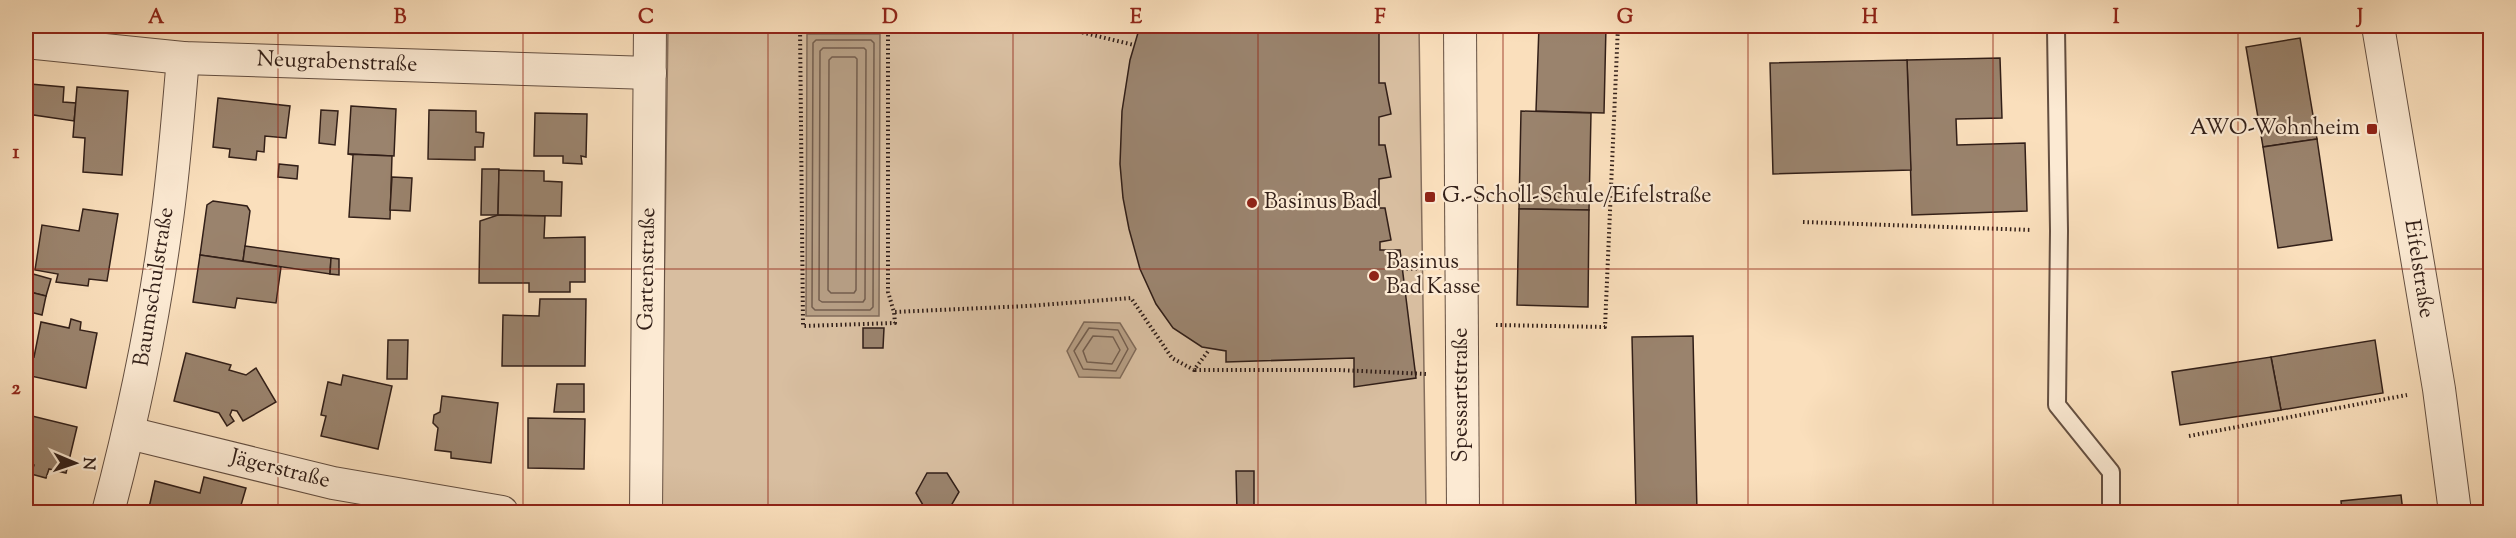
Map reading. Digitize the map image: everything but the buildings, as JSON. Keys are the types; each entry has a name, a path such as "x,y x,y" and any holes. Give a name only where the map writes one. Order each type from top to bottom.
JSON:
{"street":[{"name":"Gartenstraße","path":"646,513 651,26"},
{"name":"Spessartstraße","path":"1460,26 1463,513"},
{"name":"Eifelstraße","path":"2378,26 2439,389 2455,513"},
{"name":"Neugrabenstraße","path":"26,42 183,58 650,73"},
{"name":"Baumschulstraße","path":"108,513 129,434 150,326 166,225 183,58"},
{"name":"Jägerstraße","path":"129,434 333,483 502,513"}],"lane":[{"path":"2052,26 2056,29 2059,231 2057,405 2111,472 2111,513"}],"path":[{"path":"799,26 889,26 888,292 895,323 803,326 799,26"},
{"path":"1056,26 1134,45"},
{"path":"1462,325 1605,327 1618,26"},
{"path":"1803,222 2059,231"},
{"path":"894,312 1028,306 1131,298 1172,358 1194,370 1339,370 1462,376"},
{"path":"1194,370 1209,350"},
{"path":"2189,436 2439,389"}],"shaded area":[{"path":"668,26 1419,26 1426,512 661,512"}],"water":[{"path":"807,34 880,34 879,316 806,316"},
{"path":"1084,322 1120,323 1136,349 1120,378 1079,377 1067,351"}],"place":[{"name":"AWO-Wohnheim","path":"2372,129"},
{"name":"G.-Scholl-Schule/Eifelstraße","path":"1430,197"},
{"name":"Basinus Bad","path":"1252,203"},
{"name":"Basinus Bad Kasse","path":"1374,276"}]}
